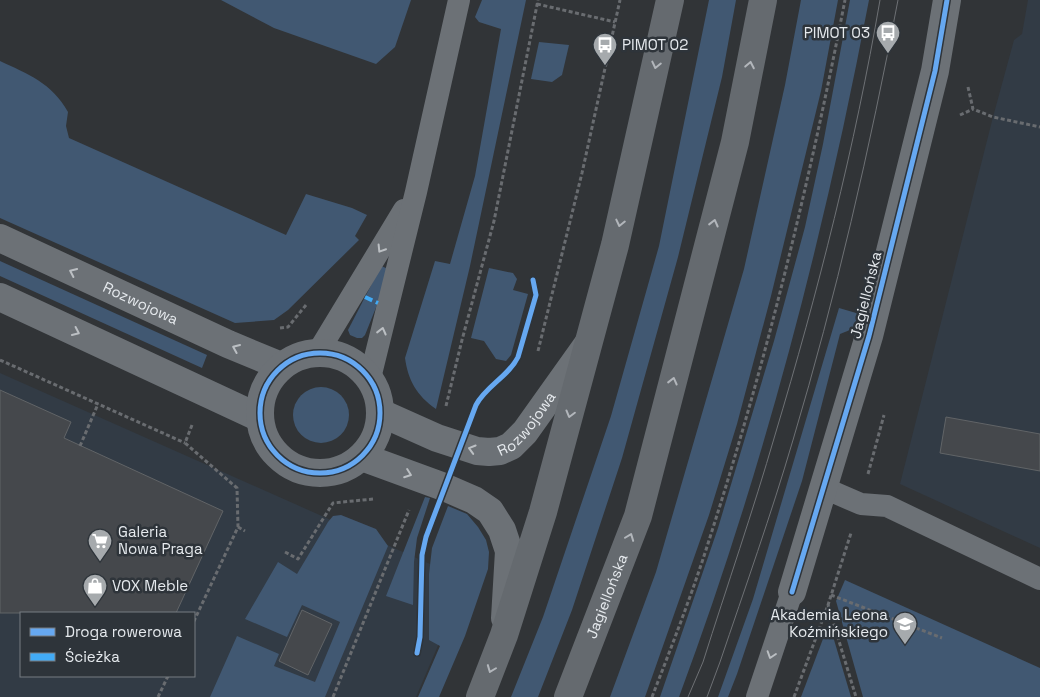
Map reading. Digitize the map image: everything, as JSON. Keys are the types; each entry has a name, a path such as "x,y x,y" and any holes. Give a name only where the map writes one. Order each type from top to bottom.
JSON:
{"main road":[{"path":"480,697 504,635 543,512 615,245 670,0"},
{"name":"Jagiellońska","path":"568,697 638,516 734,142 763,0"}],"street":[{"name":"Jagiellońska","path":"792,592 873,317 935,71 947,0"},
{"name":"Rozwojowa","path":"0,238 228,344 281,366"},
{"path":"0,297 260,418"},
{"name":"Rozwojowa","path":"381,413 437,438 477,451 500,450 511,446 525,432 589,342"},
{"path":"318,352 338,355 356,364 370,378 378,395 381,413 379,429 372,444 362,457 348,468 331,473 315,474 298,470 284,462 272,450 263,435 260,418 261,399 269,381 281,366 298,357 318,352"},
{"path":"362,457 474,500 490,511 495,517 502,530 509,551 504,635"}],"lane":[{"path":"370,378 416,192 459,0"},
{"path":"318,352 416,192"},
{"path":"824,488 861,504 886,506 1040,579"},
{"path":"757,697 792,592"}],"path":[{"path":"536,359 580,183 620,0"},
{"path":"652,697 711,535 746,414 800,216 825,106 845,0"},
{"path":"446,408 494,221 538,2 615,22"},
{"path":"967,84 973,109 993,117 1040,127"},
{"path":"0,360 184,443"},
{"path":"80,446 98,404"},
{"path":"285,552 298,559 333,503 377,499"},
{"path":"333,697 409,509 401,506"},
{"path":"195,619 238,527 245,531"},
{"path":"831,594 942,638"},
{"path":"828,605 856,697"},
{"path":"158,697 168,677"}],"shaded area":[{"path":"221,0 411,0 395,47 376,64 274,28"},
{"path":"482,0 526,0 470,266 436,409 414,387 408,373 405,358 435,261 450,264 475,176 501,29 479,22 475,17"},
{"path":"709,0 736,0 722,77 678,257 622,458 572,610 538,697 511,697 543,617 611,416 659,246"},
{"path":"801,0 838,0 821,91 771,296 737,424 709,515 645,697 610,697 656,572 744,269 785,85"},
{"path":"850,0 869,0 832,177 789,353 738,526 679,697 660,697 718,528 774,341 805,227 823,144"},
{"path":"1028,0 1040,0 1040,548 900,484 993,117 1014,40 1022,34"},
{"path":"539,42 569,45 562,75 552,82 531,79"},
{"path":"0,61 38,80 55,94 68,112 66,126 69,138 286,235 306,194 352,208 367,215 355,236 359,240 288,310 274,320 235,323 0,218"},
{"path":"0,261 207,355 202,368 0,276"},
{"path":"381,266 391,270 365,335 362,338 357,338 350,335 348,330"},
{"path":"489,268 513,273 517,279 513,290 528,294 511,355 506,361 496,359 484,341 471,338"},
{"path":"839,308 863,315 860,326 840,334 802,481 737,674 728,697 718,697 753,599"},
{"path":"0,373 466,580 416,697 0,697"},
{"path":"316,387 326,387 341,395 347,404 349,415 347,426 341,435 326,443 316,443 305,438 298,431 293,420 293,410 298,399 305,392"},
{"path":"425,497 430,498 417,538 414,562 413,605 386,596"},
{"path":"448,506 467,514 478,527 486,540 489,552 488,569 465,636 439,697 418,697 440,646 429,640 429,574 432,548"},
{"path":"341,515 376,529 388,546 325,697 210,697 237,636 279,654 274,666 315,682 340,622 302,605 287,637 245,619 278,562 297,574 328,522 333,516"},
{"name":"Akademia Leona Koźmińskiego","path":"845,580 1040,668 1040,697 863,697 836,601"},
{"path":"829,623 851,697 801,697"}],"building":[{"name":"Galeria Nowa Praga","path":"0,390 71,422 64,438 223,511 176,612 0,613"},
{"path":"946,417 1040,434 1040,471 940,453"},
{"path":"302,610 332,624 308,675 279,661"}],"tram line":[{"path":"688,697 703,662 767,463 821,273 859,109 880,0"},
{"path":"707,697 767,524 809,386 851,222 898,0"}],"marked path":[{"path":"365,297 378,303"}],"cycle path":[{"path":"792,592 869,336 935,71 947,0"},
{"path":"417,653 420,637 422,555 426,537 476,405 480,398 509,370 518,357 536,295 533,280"},
{"path":"320,353 343,357 363,370 376,390 380,413 376,436 363,456 343,469 320,473 297,469 277,456 264,436 260,413 264,390 277,370 297,357 320,353"}],"place":[{"name":"PIMOT 03","path":"888,54"},
{"name":"PIMOT 02","path":"605,66"},
{"name":"Galeria Nowa Praga","path":"100,562"},
{"name":"VOX Meble","path":"95,607"},
{"name":"Akademia Leona Koźmińskiego","path":"905,645"}]}
